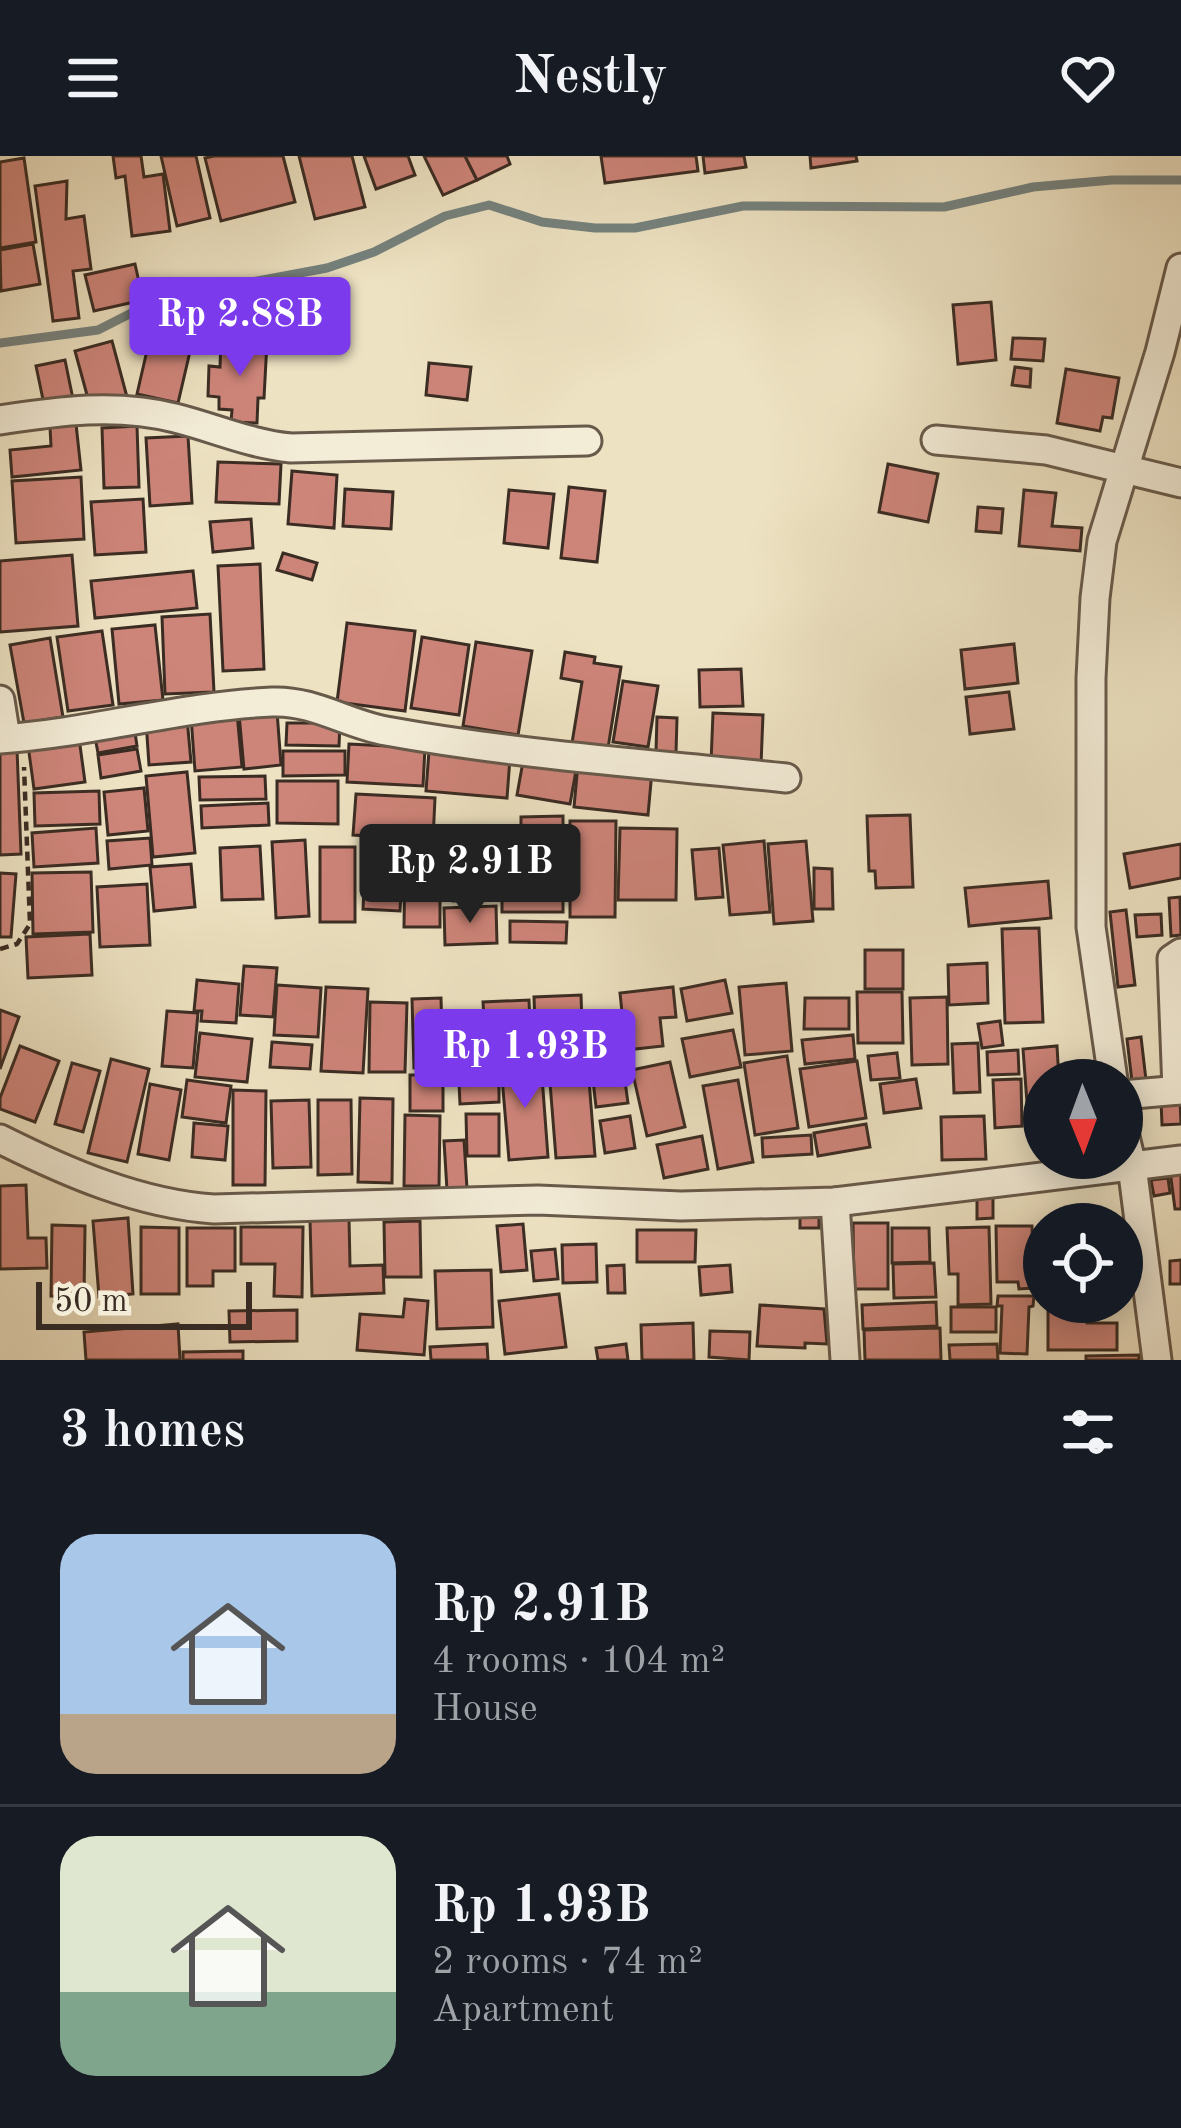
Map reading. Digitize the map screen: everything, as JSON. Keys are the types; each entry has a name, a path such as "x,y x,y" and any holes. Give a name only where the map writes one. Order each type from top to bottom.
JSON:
{"street":[{"path":"1110,1059 1090,927 1091,678 1102,541 1181,268"},
{"path":"0,420 72,410 135,410 267,446 291,448 587,441"},
{"path":"936,440 1028,447 1181,482"},
{"path":"0,700 9,739 273,702 319,707 364,726 461,743 786,778"},
{"path":"1143,1093 1179,1090 1172,959 1181,953"},
{"path":"0,1139 65,1169 182,1207 835,1202 1025,1179"},
{"path":"1143,1165 1181,1160"},
{"path":"1134,1179 1157,1360"},
{"path":"835,1202 845,1360"}],"path":[{"path":"0,949 17,944 30,924 9,739"}],"building":[{"path":"113,156 141,156 144,177 163,174 170,231 132,236 125,176 116,178"},
{"path":"161,156 196,156 210,218 177,226"},
{"path":"283,156 295,202 221,221 205,158"},
{"path":"299,156 352,156 365,207 315,219"},
{"path":"364,156 408,156 415,175 376,189"},
{"path":"424,156 465,156 477,180 443,195"},
{"path":"465,156 507,156 510,164 477,180"},
{"path":"601,156 696,156 698,171 605,183"},
{"path":"703,156 744,156 746,167 705,173"},
{"path":"810,156 856,156 857,161 811,168"},
{"path":"24,158 36,242 0,248 0,162"},
{"path":"67,181 66,219 84,216 91,269 73,271 79,318 53,321 35,186"},
{"path":"33,244 40,284 1,291 0,250"},
{"path":"135,264 143,300 94,311 85,275"},
{"path":"991,302 996,360 958,364 953,305"},
{"path":"157,307 198,317 178,403 137,394"},
{"path":"1013,338 1045,339 1043,361 1011,359"},
{"path":"221,340 267,342 264,398 258,398 257,423 231,422 232,410 219,409 219,397 208,396 209,366 220,367"},
{"path":"112,341 127,397 90,406 75,351"},
{"path":"65,360 74,404 45,409 36,366"},
{"path":"429,363 471,367 467,400 426,395"},
{"path":"1015,367 1031,369 1030,387 1012,385"},
{"path":"1066,369 1119,378 1112,418 1103,417 1100,431 1057,423"},
{"path":"76,424 81,470 12,477 10,450 51,446 50,427"},
{"path":"137,426 139,487 104,488 102,428"},
{"path":"188,436 192,503 150,506 146,438"},
{"path":"218,462 281,464 279,504 216,502"},
{"path":"888,464 938,474 928,522 879,512"},
{"path":"292,471 337,475 334,528 288,524"},
{"path":"81,477 84,539 16,543 12,481"},
{"path":"569,487 605,491 597,562 561,558"},
{"path":"345,489 393,492 391,529 343,526"},
{"path":"509,490 554,494 548,548 504,543"},
{"path":"1024,490 1056,493 1052,526 1082,528 1080,551 1019,546"},
{"path":"143,499 146,552 95,555 91,502"},
{"path":"978,507 1003,509 1001,533 976,531"},
{"path":"251,519 253,548 213,552 210,522"},
{"path":"283,553 317,563 312,580 277,570"},
{"path":"72,555 78,626 0,632 0,561"},
{"path":"260,564 264,669 223,671 218,566"},
{"path":"193,571 197,608 95,618 91,581"},
{"path":"210,614 214,692 165,694 162,617"},
{"path":"347,623 415,631 405,711 337,702"},
{"path":"155,625 163,700 119,704 112,629"},
{"path":"102,631 113,705 68,711 57,637"},
{"path":"422,637 469,645 459,715 411,708"},
{"path":"50,638 63,717 24,723 10,645"},
{"path":"476,642 532,651 518,735 463,726"},
{"path":"1014,644 1018,683 965,689 961,650"},
{"path":"565,652 621,667 608,748 572,743 582,682 561,678"},
{"path":"741,669 743,706 700,707 699,670"},
{"path":"623,681 658,686 648,747 613,742"},
{"path":"1009,692 1014,729 970,734 966,697"},
{"path":"277,711 281,765 244,769 239,714"},
{"path":"237,713 242,767 195,771 191,717"},
{"path":"713,713 763,715 761,765 711,763"},
{"path":"657,717 677,718 676,753 656,752"},
{"path":"187,718 191,762 149,765 146,721"},
{"path":"287,723 340,723 339,746 286,745"},
{"path":"134,726 137,746 98,753 94,732"},
{"path":"79,738 85,782 34,789 28,745"},
{"path":"349,744 425,748 423,786 347,782"},
{"path":"0,749 17,749 21,854 0,855"},
{"path":"137,749 141,771 101,778 98,755"},
{"path":"283,751 345,751 345,775 283,776"},
{"path":"429,751 510,758 507,798 426,791"},
{"path":"524,756 577,765 570,804 517,795"},
{"path":"578,764 652,771 648,815 574,807"},
{"path":"187,772 195,853 153,857 146,776"},
{"path":"265,776 266,799 200,800 199,777"},
{"path":"277,781 338,781 338,824 277,823"},
{"path":"144,788 148,831 108,835 104,792"},
{"path":"99,791 100,824 35,826 34,793"},
{"path":"356,794 435,798 433,840 353,835"},
{"path":"268,803 269,825 202,828 201,806"},
{"path":"910,815 913,887 876,888 875,871 869,871 867,816"},
{"path":"563,816 563,912 502,912 502,874 521,874 521,817"},
{"path":"570,821 616,821 615,917 570,917"},
{"path":"96,828 98,863 34,867 32,833"},
{"path":"620,828 677,829 676,900 618,900"},
{"path":"150,838 152,865 109,869 107,841"},
{"path":"305,840 309,916 276,918 272,842"},
{"path":"764,841 770,912 730,915 723,845"},
{"path":"806,841 813,921 774,924 768,844"},
{"path":"1181,844 1181,878 1130,888 1124,854"},
{"path":"260,846 263,899 222,900 220,848"},
{"path":"490,846 492,900 453,901 451,848"},
{"path":"320,847 355,847 355,922 320,922"},
{"path":"719,848 723,897 696,899 692,850"},
{"path":"366,850 403,851 400,911 363,909"},
{"path":"405,854 440,854 440,927 404,927"},
{"path":"191,864 195,907 154,911 150,867"},
{"path":"814,868 832,869 833,909 814,909"},
{"path":"91,872 93,932 33,934 32,873"},
{"path":"0,873 16,874 11,937 0,937"},
{"path":"1048,881 1051,918 969,926 965,888"},
{"path":"147,884 150,945 100,947 97,887"},
{"path":"1180,897 1181,935 1171,936 1169,898"},
{"path":"496,906 497,943 445,945 444,908"},
{"path":"1126,910 1135,985 1118,987 1110,912"},
{"path":"1161,914 1162,935 1137,937 1135,915"},
{"path":"510,921 567,922 566,943 510,942"},
{"path":"1039,928 1043,1022 1005,1023 1002,929"},
{"path":"90,934 92,975 28,978 26,937"},
{"path":"865,950 903,950 903,989 865,989"},
{"path":"987,963 988,1003 949,1005 948,965"},
{"path":"244,966 277,968 273,1017 240,1015"},
{"path":"197,980 239,984 236,1023 201,1021 202,1011 194,1011"},
{"path":"725,980 732,1013 687,1021 681,989"},
{"path":"786,983 792,1051 745,1055 739,987"},
{"path":"277,985 321,988 318,1037 274,1035"},
{"path":"326,987 368,989 363,1073 321,1071"},
{"path":"673,987 676,1017 660,1018 663,1046 626,1050 620,993"},
{"path":"857,992 902,992 903,1043 858,1043"},
{"path":"581,995 583,1048 536,1050 534,997"},
{"path":"947,997 948,1064 912,1065 910,998"},
{"path":"441,998 443,1067 414,1068 412,999"},
{"path":"805,998 849,998 849,1029 804,1029"},
{"path":"529,1000 531,1050 486,1052 483,1002"},
{"path":"370,1002 407,1003 405,1072 369,1072"},
{"path":"0,1010 19,1017 0,1069"},
{"path":"167,1011 198,1013 193,1068 162,1066"},
{"path":"478,1013 482,1069 453,1072 448,1015"},
{"path":"620,1014 626,1060 595,1064 589,1019"},
{"path":"1000,1021 1003,1045 982,1048 978,1024"},
{"path":"733,1030 741,1067 690,1077 682,1039"},
{"path":"200,1033 252,1039 247,1082 195,1077"},
{"path":"853,1035 855,1059 805,1064 802,1040"},
{"path":"1141,1037 1146,1080 1143,1059 1129,1059 1127,1039"},
{"path":"272,1042 312,1045 310,1069 270,1067"},
{"path":"978,1043 980,1092 954,1093 952,1044"},
{"path":"20,1046 59,1061 35,1122 0,1109"},
{"path":"1057,1046 1058,1059 1024,1059 1023,1049"},
{"path":"1018,1050 1019,1074 988,1075 987,1052"},
{"path":"897,1053 900,1078 871,1080 868,1056"},
{"path":"587,1055 595,1156 556,1158 548,1058"},
{"path":"787,1056 798,1128 755,1135 744,1063"},
{"path":"111,1059 149,1069 127,1162 88,1153"},
{"path":"857,1061 866,1118 809,1127 800,1069"},
{"path":"670,1062 685,1127 647,1136 632,1070"},
{"path":"72,1063 100,1071 83,1132 55,1124"},
{"path":"541,1063 548,1157 509,1160 501,1066"},
{"path":"623,1067 628,1103 596,1107 592,1071"},
{"path":"410,1075 443,1075 443,1111 410,1111"},
{"path":"916,1079 921,1108 884,1113 880,1084"},
{"path":"1021,1079 1022,1126 995,1128 993,1080"},
{"path":"187,1080 231,1086 226,1123 182,1117"},
{"path":"738,1080 753,1162 718,1169 703,1086"},
{"path":"499,1082 499,1102 460,1104 459,1083"},
{"path":"150,1084 181,1090 169,1160 138,1154"},
{"path":"233,1090 266,1091 265,1185 233,1185"},
{"path":"360,1098 393,1099 392,1183 358,1182"},
{"path":"309,1100 311,1167 273,1168 271,1101"},
{"path":"318,1100 351,1100 352,1174 318,1175"},
{"path":"1180,1100 1181,1124 1162,1125 1161,1101"},
{"path":"466,1114 499,1114 499,1156 467,1156"},
{"path":"405,1115 440,1116 439,1186 404,1186"},
{"path":"630,1116 635,1148 605,1153 600,1121"},
{"path":"984,1116 986,1159 942,1160 941,1117"},
{"path":"194,1123 228,1126 225,1160 192,1157"},
{"path":"866,1124 870,1147 818,1156 814,1133"},
{"path":"811,1135 812,1154 763,1157 762,1138"},
{"path":"702,1136 708,1169 664,1178 657,1145"},
{"path":"464,1140 467,1189 447,1190 444,1141"},
{"path":"1181,1170 1181,1209 1175,1209 1170,1171"},
{"path":"1168,1178 1170,1193 1154,1196 1151,1180"},
{"path":"26,1185 28,1238 46,1238 47,1268 0,1269 0,1186"},
{"path":"993,1194 993,1218 977,1219 977,1195"},
{"path":"819,1209 819,1228 800,1228 800,1210"},
{"path":"128,1218 133,1294 99,1297 93,1221"},
{"path":"349,1218 350,1266 383,1265 384,1293 312,1296 310,1219"},
{"path":"420,1221 421,1277 385,1277 384,1222"},
{"path":"853,1223 888,1223 888,1289 854,1289"},
{"path":"523,1224 527,1270 501,1272 497,1226"},
{"path":"52,1225 85,1226 84,1297 51,1296"},
{"path":"996,1226 1023,1226 1023,1289 1018,1282 997,1282"},
{"path":"141,1227 179,1228 179,1294 141,1294"},
{"path":"241,1227 303,1227 302,1297 274,1296 275,1264 241,1264"},
{"path":"989,1227 991,1304 958,1305 958,1274 949,1274 947,1228"},
{"path":"187,1228 235,1228 235,1271 213,1271 213,1286 187,1286"},
{"path":"892,1228 929,1228 930,1262 892,1263"},
{"path":"637,1230 696,1230 695,1262 637,1262"},
{"path":"596,1244 597,1282 563,1283 562,1245"},
{"path":"555,1249 558,1279 534,1281 531,1251"},
{"path":"1181,1260 1181,1284 1170,1284 1170,1261"},
{"path":"934,1263 936,1297 894,1298 893,1264"},
{"path":"624,1265 625,1293 608,1293 607,1266"},
{"path":"730,1265 732,1292 701,1295 699,1267"},
{"path":"491,1270 493,1327 437,1329 435,1271"},
{"path":"559,1294 566,1347 505,1354 499,1301"},
{"path":"998,1296 1023,1296 1027,1354 1000,1353 1002,1306 997,1306"},
{"path":"405,1299 428,1301 424,1355 357,1350 360,1314 403,1317"},
{"path":"936,1302 937,1326 863,1329 862,1305"},
{"path":"760,1305 824,1309 827,1344 757,1346"},
{"path":"951,1307 996,1307 996,1332 951,1332"},
{"path":"297,1310 297,1341 230,1342 229,1311"},
{"path":"693,1323 694,1360 642,1360 641,1325"},
{"path":"1048,1323 1117,1323 1117,1350 1048,1350"},
{"path":"178,1324 180,1360 86,1360 84,1332"},
{"path":"940,1328 941,1360 865,1360 864,1330"},
{"path":"710,1331 750,1332 749,1360 709,1357"},
{"path":"487,1344 488,1360 431,1360 430,1347"},
{"path":"626,1344 628,1360 598,1360 596,1348"},
{"path":"997,1344 998,1360 950,1360 949,1345"},
{"path":"243,1351 243,1360 183,1360 183,1352"},
{"path":"1139,1355 1139,1360 1086,1360 1086,1356"}],"waterway":[{"path":"0,343 98,330 159,299 327,268 374,252 445,216 489,205 542,222 635,228 743,206 944,207 1033,187 1181,180"}]}
